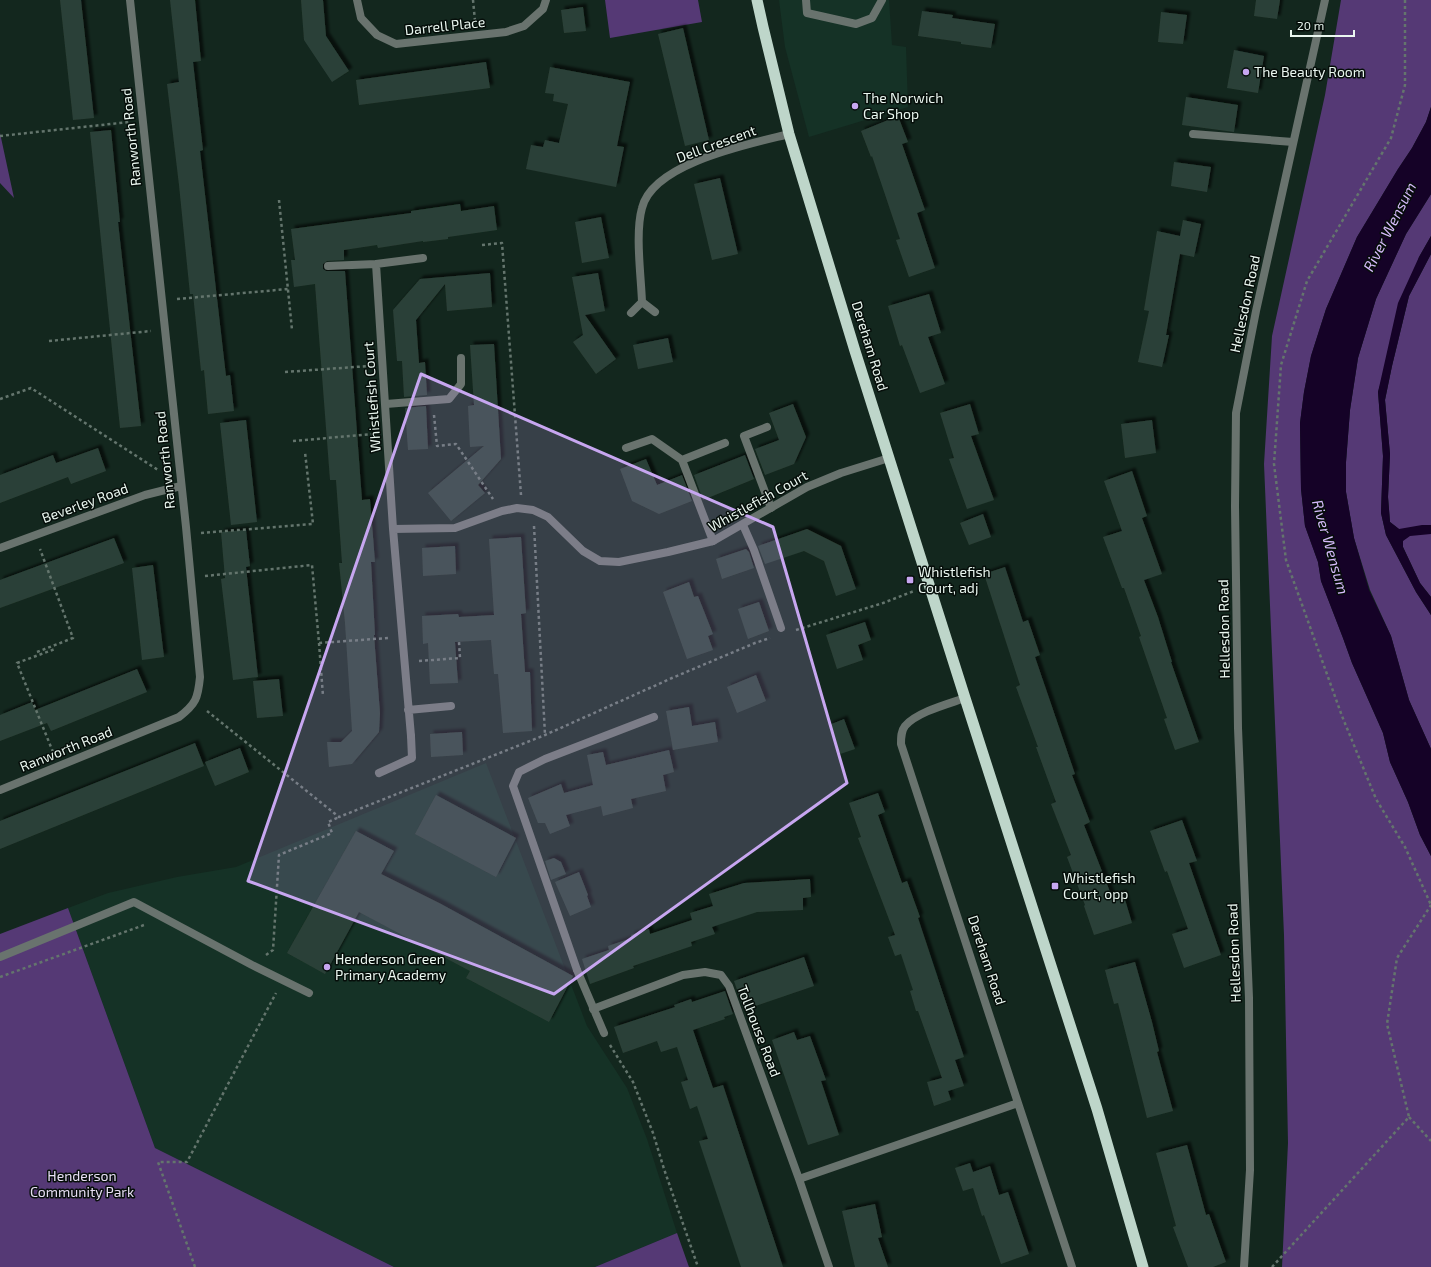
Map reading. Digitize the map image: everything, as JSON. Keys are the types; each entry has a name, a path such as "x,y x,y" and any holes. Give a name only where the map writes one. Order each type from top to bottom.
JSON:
{"highway":[{"name":"Dereham Road","path":"757,0 762,27 788,134 965,698 1098,1109 1143,1267"}],"street":[{"name":"Ranworth Road","path":"0,790 165,724 179,717 190,708 198,696 200,677 130,0"},
{"name":"Darrell Place","path":"357,0 361,18 377,35 396,44 506,32 524,26 543,8 546,0"},
{"path":"806,0 807,13 856,24 872,18 882,0"},
{"name":"Hellesdon Road","path":"1244,1267 1250,1170 1249,998 1238,721 1235,506 1236,413 1256,311 1325,0"},
{"name":"Dell Crescent","path":"642,302 639,228 642,206 652,189 666,176 693,162 748,144 788,134"},
{"path":"1193,134 1293,142"},
{"path":"328,266 376,264 424,258"},
{"name":"Whistlefish Court","path":"376,264 394,529 412,758 379,773"},
{"path":"631,313 642,302 655,312"},
{"path":"386,404 449,399 461,384 461,358"},
{"path":"768,427 744,436 770,508"},
{"path":"626,448 652,439 682,460 713,541"},
{"path":"682,460 725,443"},
{"name":"Whistlefish Court","path":"394,529 455,528 517,508 534,510 548,517 583,551 600,561 618,562 713,541 807,487 841,473 889,458"},
{"name":"Beverley Road","path":"0,548 145,495 181,486"},
{"path":"742,525 754,550 781,628"},
{"name":"Dereham Road","path":"965,698 918,716 906,725 901,733 901,744 1072,1267"},
{"path":"408,710 451,706"},
{"path":"604,1033 577,970 513,786 519,772 545,759 654,717"},
{"path":"0,957 134,902 252,965 309,993"},
{"name":"Tollhouse Road","path":"593,1009 683,975 704,972 721,975 729,986 799,1179 828,1267"},
{"path":"799,1179 1018,1103"}],"path":[{"path":"473,0 477,35"},
{"path":"1405,0 1405,85 1391,138 1307,281 1281,365 1274,464 1286,560 1339,709 1376,799 1405,848 1431,905 1397,958 1387,1024 1409,1117 1431,1141"},
{"path":"0,136 130,122"},
{"path":"279,200 292,330"},
{"path":"482,245 502,242 522,509"},
{"path":"174,300 288,289"},
{"path":"49,341 151,330"},
{"path":"285,372 383,364"},
{"path":"0,399 31,388 158,470"},
{"path":"433,400 437,446 456,444 502,512"},
{"path":"293,441 388,433"},
{"path":"198,533 312,524 305,452"},
{"path":"534,510 545,735"},
{"path":"37,652 73,638 40,549"},
{"path":"203,576 312,565 323,696"},
{"path":"804,627 888,601 930,585"},
{"path":"318,643 402,637"},
{"path":"252,965 273,950 280,855 332,833 328,822 545,735 672,678 772,637"},
{"path":"404,662 460,658 459,642"},
{"path":"53,752 17,663 55,649"},
{"path":"207,711 339,817"},
{"path":"0,977 149,923"},
{"path":"195,1267 158,1162 187,1162 279,989"},
{"path":"604,1033 633,1082 653,1133 698,1267"},
{"path":"1272,1267 1409,1117"}],"highlighted area":[{"path":"421,374 773,527 847,783 554,994 248,881"}],"shaded area":[{"path":"779,0 889,0 892,45 906,47 908,107 809,137 785,47"},
{"name":"Henderson Green Primary Academy","path":"486,763 587,1026 627,1088 647,1139 677,1233 595,1267 394,1267 155,1148 68,908 108,893 177,877 236,867"}],"green space":[{"path":"605,0 698,0 702,22 610,38"},
{"path":"1341,0 1431,0 1431,107 1426,122 1412,148 1357,237 1326,309 1311,356 1300,423 1301,489 1305,526 1318,562 1321,581 1352,663 1383,733 1390,762 1408,802 1420,835 1431,856 1431,1267 1282,1267 1288,1143 1284,935 1264,464 1272,336 1325,95"},
{"path":"0,133 14,198 0,183"},
{"path":"1431,194 1431,236 1419,257 1378,392 1383,456 1381,513 1386,535 1416,592 1431,615 1431,749 1409,700 1391,636 1370,590 1354,538 1346,492 1346,462 1350,410 1358,358 1376,299 1406,234"},
{"path":"1431,254 1431,597 1420,583 1403,547 1403,541 1399,529 1390,522 1388,497 1390,454 1385,400 1409,296"},
{"name":"Henderson Community Park","path":"68,908 155,1148 394,1267 0,1267 0,934"},
{"path":"677,1233 689,1267 595,1267"}],"water":[{"name":"River Wensum","path":"1431,107 1431,194 1406,234 1376,299 1358,358 1350,410 1346,462 1346,492 1354,538 1369,590 1391,636 1409,700 1431,749 1431,856 1420,835 1408,802 1390,762 1383,733 1352,663 1321,581 1318,562 1305,526 1301,489 1300,423 1311,356 1326,309 1357,237 1412,148 1426,122"},
{"path":"1431,236 1431,254 1409,296 1385,400 1390,454 1388,497 1390,522 1399,529 1431,525 1431,534 1410,536 1403,541 1403,547 1420,583 1431,597 1431,615 1416,592 1386,535 1381,513 1383,456 1378,392 1398,303 1419,257"}],"building":[{"path":"60,0 81,0 94,118 73,120"},
{"path":"170,0 195,0 201,61 193,62 203,150 200,151 226,376 230,375 234,411 208,414 204,370 201,371 193,294 190,294 167,84 179,82"},
{"path":"301,0 323,0 326,36 349,71 332,82 304,40"},
{"path":"1256,0 1280,0 1277,19 1254,16"},
{"path":"583,7 586,31 564,33 561,10"},
{"path":"922,11 953,15 952,18 995,24 991,48 918,36"},
{"path":"1161,12 1187,15 1183,44 1158,42"},
{"path":"683,28 709,140 685,146 658,34"},
{"name":"The Beauty Room","path":"1234,50 1264,56 1258,93 1227,88"},
{"path":"486,62 490,88 359,105 356,80"},
{"path":"550,67 630,82 617,146 624,147 616,187 526,169 531,145 543,147 545,140 559,143 568,104 553,101 554,94 545,93"},
{"path":"1186,97 1238,105 1234,132 1182,125"},
{"path":"898,116 908,142 902,144 925,210 917,213 935,268 909,277 896,240 900,239 872,156 871,157 861,131"},
{"path":"111,130 120,222 118,222 141,426 120,428 90,132"},
{"path":"1174,162 1211,167 1207,192 1171,186"},
{"path":"720,178 738,254 712,260 694,184"},
{"path":"460,204 461,211 494,206 497,230 448,237 448,239 423,241 378,248 377,245 344,250 344,260 327,261 323,264 323,269 326,271 345,271 362,500 370,499 375,562 371,562 374,635 380,713 379,732 352,764 329,767 327,742 341,742 352,731 345,623 339,563 342,563 336,480 330,480 315,284 294,287 291,260 295,260 291,229 411,213 411,211"},
{"path":"601,217 609,258 582,263 575,222"},
{"path":"1183,220 1201,224 1194,257 1180,254 1166,335 1169,335 1162,367 1138,362 1149,311 1144,310 1157,231 1180,236"},
{"path":"490,273 492,307 447,311 445,284 416,320 419,363 425,362 427,395 404,397 402,361 397,361 393,310 420,279"},
{"path":"598,273 605,311 585,315 616,359 596,374 573,342 583,335 572,277"},
{"path":"929,294 941,333 928,337 945,384 920,393 902,345 900,346 888,306"},
{"path":"668,338 673,362 638,369 633,345"},
{"path":"494,344 501,459 478,485 485,493 451,521 428,493 484,446 470,447 468,406 474,405 470,345"},
{"path":"793,404 806,437 794,464 765,475 755,449 779,440 769,413"},
{"path":"970,404 979,434 971,436 994,500 967,509 949,459 954,458 940,413"},
{"path":"426,406 428,449 408,450 405,408"},
{"path":"246,420 257,522 231,525 220,423"},
{"path":"1152,420 1156,453 1125,458 1121,424"},
{"path":"98,448 106,471 71,484 68,477 0,503 0,475 53,455 56,463"},
{"path":"745,455 754,479 703,500 694,475"},
{"path":"646,459 657,485 682,475 692,501 659,514 632,501 620,469"},
{"path":"1132,471 1147,516 1142,518 1162,574 1144,580 1158,617 1171,662 1199,742 1175,750 1164,719 1167,718 1139,637 1141,636 1124,588 1122,588 1103,537 1122,531 1104,481"},
{"path":"983,514 991,537 969,545 960,523"},
{"path":"807,529 841,546 856,589 836,596 824,561 804,551 765,564 758,546"},
{"path":"246,530 250,566 246,567 258,677 233,680 221,579 225,578 221,532"},
{"path":"521,537 526,613 521,614 525,672 530,672 532,731 503,733 498,674 494,674 491,640 455,642 458,683 430,684 428,643 423,644 422,616 458,614 459,617 494,615 489,539"},
{"path":"114,538 124,563 0,608 0,580"},
{"path":"455,546 456,574 423,576 422,548"},
{"path":"746,549 749,552 754,568 722,579 716,559"},
{"path":"153,565 164,657 142,660 132,568"},
{"path":"1005,567 1023,622 1028,620 1040,655 1035,657 1075,774 1072,775 1090,822 1084,825 1112,897 1123,893 1132,923 1094,935 1084,906 1085,905 1067,857 1071,855 1051,804 1056,802 1016,687 1020,685 984,574"},
{"path":"689,582 694,597 698,596 713,634 708,636 713,650 687,659 663,592"},
{"path":"759,602 769,631 748,639 738,609"},
{"path":"865,622 871,640 858,645 863,660 837,669 826,635"},
{"path":"137,669 147,692 51,731 47,723 0,741 0,715 32,702 35,710"},
{"path":"756,675 766,701 737,713 727,687"},
{"path":"279,679 283,716 257,718 253,681"},
{"path":"689,707 692,726 715,722 718,742 673,750 666,711"},
{"path":"844,719 855,749 840,754 829,725"},
{"path":"462,732 463,755 431,757 430,734"},
{"path":"195,743 204,766 0,849 0,821"},
{"path":"240,748 249,772 215,786 205,762"},
{"path":"669,750 674,772 663,775 666,791 631,799 633,808 603,816 601,806 566,815 570,826 550,834 545,823 538,823 528,798 561,784 564,793 593,785 587,755 603,752 606,765"},
{"path":"878,793 885,812 878,815 902,883 907,881 920,917 918,918 964,1057 955,1060 964,1086 948,1091 951,1100 934,1106 927,1082 942,1078 918,1011 916,1011 910,991 913,990 901,954 895,956 888,937 895,935 858,838 861,837 849,803"},
{"path":"436,795 516,838 496,877 415,834"},
{"path":"1182,820 1197,861 1189,863 1221,955 1184,968 1172,934 1188,929 1167,871 1165,872 1150,831"},
{"path":"356,831 394,851 381,874 441,904 573,976 549,1022 466,978 470,971 359,912 325,974 287,953"},
{"path":"554,858 561,862 566,874 551,880 545,861"},
{"path":"579,872 591,907 570,916 555,882"},
{"path":"810,879 811,897 803,898 803,910 757,912 712,927 715,934 691,942 692,946 633,966 634,968 590,984 582,959 609,950 608,946 632,938 631,935 649,929 650,934 692,920 690,913 713,906 709,894 744,883"},
{"path":"804,957 814,986 744,1010 734,981"},
{"path":"1135,962 1152,1022 1159,1051 1157,1052 1173,1111 1147,1118 1118,1003 1114,1004 1105,970"},
{"path":"725,991 733,1014 724,1017 725,1019 693,1030 713,1088 723,1085 783,1267 741,1267 699,1141 708,1139 697,1106 690,1109 681,1082 688,1080 677,1047 661,1052 657,1041 623,1053 614,1027 675,1007 674,1005 691,999 692,1002"},
{"path":"794,1032 797,1040 810,1036 826,1080 821,1081 839,1135 808,1145 772,1040"},
{"path":"1187,1145 1206,1215 1209,1214 1226,1262 1213,1267 1188,1267 1173,1227 1176,1226 1156,1153"},
{"path":"970,1163 973,1172 990,1166 999,1195 1008,1192 1029,1254 1001,1264 984,1215 982,1216 973,1188 963,1191 955,1168"},
{"path":"875,1204 882,1237 878,1238 888,1267 855,1267 842,1211"}],"place":[{"name":"The Beauty Room","path":"1246,72"},
{"name":"The Norwich Car Shop","path":"855,106"},
{"name":"Whistlefish Court, adj","path":"910,580"},
{"name":"Whistlefish Court, opp","path":"1055,886"},
{"name":"Henderson Green Primary Academy","path":"327,967"}]}
